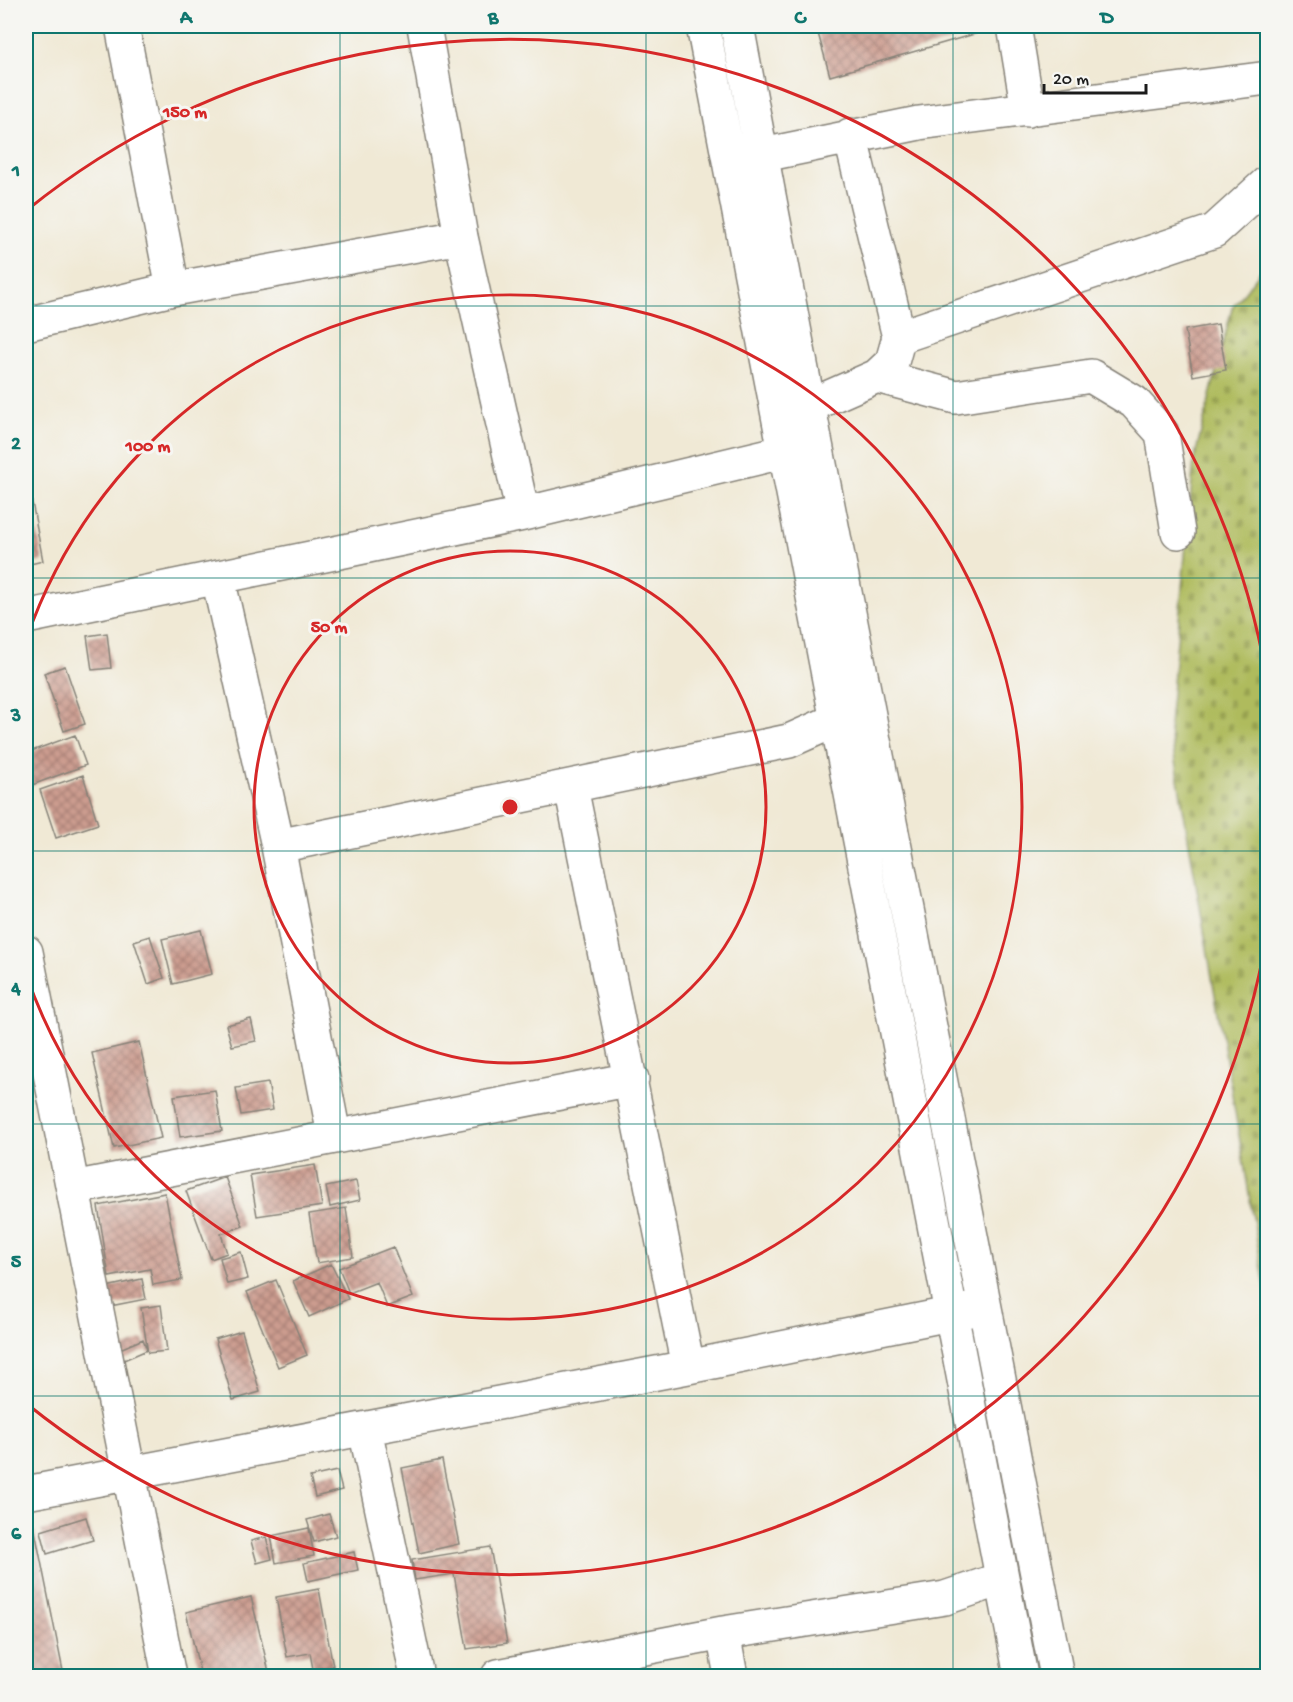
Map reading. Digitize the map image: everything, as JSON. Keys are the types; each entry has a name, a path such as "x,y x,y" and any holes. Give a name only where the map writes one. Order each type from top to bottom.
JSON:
{"street":[{"path":"122,26 173,289"},
{"path":"424,26 461,237 523,514"},
{"path":"703,26 1021,1677"},
{"path":"737,26 816,444 1057,1677"},
{"path":"1014,26 1028,110"},
{"path":"763,155 850,135 1268,78"},
{"path":"809,406 877,376 892,362 899,337 850,135"},
{"path":"899,337 1214,231 1268,182"},
{"path":"26,324 173,289 461,237"},
{"path":"877,376 956,397 1091,376 1134,402 1162,433 1178,532"},
{"path":"26,617 523,514 783,450 816,444"},
{"path":"218,578 278,846 334,1135"},
{"path":"278,846 789,741 836,720"},
{"path":"571,787 632,1079 688,1368"},
{"path":"26,952 169,1677"},
{"path":"73,1188 334,1135 632,1079"},
{"path":"26,1493 688,1368 984,1307"},
{"path":"365,1429 417,1677"},
{"path":"498,1677 723,1633 945,1598 1001,1579"},
{"path":"723,1633 731,1677"}],"green space":[{"path":"1267,263 1267,1299 1169,726 1194,460 1232,308"}],"building":[{"path":"816,26 975,26 978,33 830,76"},
{"path":"1218,324 1226,370 1193,376 1185,330"},
{"path":"26,470 43,561 26,565"},
{"path":"107,633 111,668 92,670 87,636"},
{"path":"65,666 85,724 64,731 44,673"},
{"path":"75,735 86,765 32,785 26,768 26,753"},
{"path":"83,775 98,824 56,838 40,790"},
{"path":"201,930 212,974 173,984 162,939"},
{"path":"150,936 164,978 148,984 134,941"},
{"path":"251,1019 256,1041 232,1046 226,1025"},
{"path":"139,1042 161,1138 114,1148 92,1053"},
{"path":"268,1083 273,1110 241,1115 236,1088"},
{"path":"215,1090 222,1131 180,1137 174,1096"},
{"path":"315,1165 322,1206 257,1216 250,1175"},
{"path":"225,1177 243,1226 221,1234 227,1253 211,1259 186,1191"},
{"path":"356,1181 360,1200 330,1207 326,1187"},
{"path":"165,1193 182,1280 153,1285 150,1269 109,1277 98,1206"},
{"path":"346,1208 353,1257 317,1263 309,1214"},
{"path":"393,1247 413,1297 387,1307 377,1282 349,1293 339,1268"},
{"path":"241,1252 248,1279 227,1284 220,1258"},
{"path":"331,1264 348,1299 309,1317 293,1281"},
{"path":"142,1279 146,1299 105,1307 102,1288"},
{"path":"276,1280 307,1355 278,1367 247,1292"},
{"path":"161,1305 167,1351 148,1353 141,1308"},
{"path":"242,1331 260,1392 233,1400 215,1339"},
{"path":"143,1339 147,1350 124,1360 120,1349"},
{"path":"442,1460 459,1544 419,1553 402,1468"},
{"path":"337,1471 342,1490 315,1497 310,1477"},
{"path":"329,1514 336,1536 314,1542 307,1520"},
{"path":"86,1517 93,1540 47,1554 41,1531"},
{"path":"309,1528 314,1556 276,1563 271,1536"},
{"path":"35,1531 64,1676 26,1676 26,1532"},
{"path":"266,1537 272,1559 257,1563 251,1541"},
{"path":"490,1547 507,1643 467,1649 454,1574 415,1580 412,1560"},
{"path":"354,1552 358,1570 308,1581 304,1563"},
{"path":"319,1589 333,1666 313,1669 310,1653 287,1657 276,1597"},
{"path":"251,1597 270,1676 201,1676 186,1612"}]}
